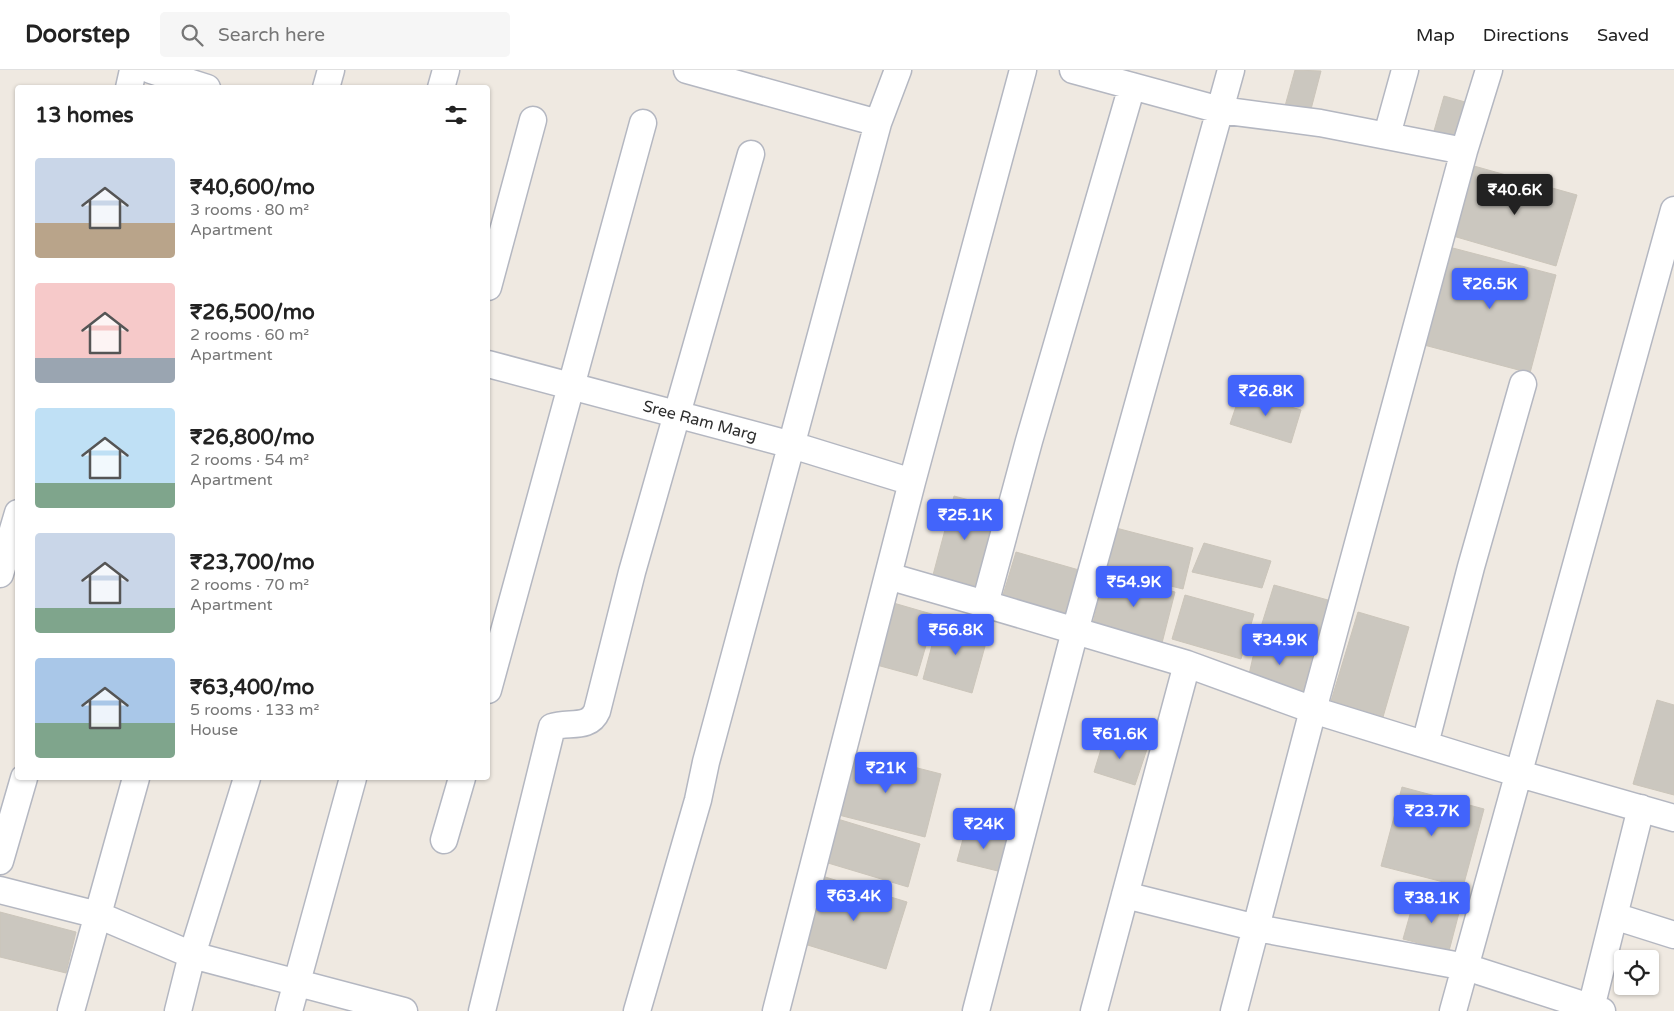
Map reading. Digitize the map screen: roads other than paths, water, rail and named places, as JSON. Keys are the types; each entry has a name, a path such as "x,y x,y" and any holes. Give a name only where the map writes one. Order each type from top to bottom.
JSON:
{"street":[{"path":"130,85 133,70"},
{"path":"151,70 198,85"},
{"path":"327,85 331,70"},
{"path":"442,85 446,70"},
{"path":"687,70 878,122"},
{"path":"637,1011 698,800 706,762 878,122 898,70"},
{"path":"776,1011 912,482 1023,70"},
{"path":"1074,70 1220,110 1320,123 1464,151"},
{"path":"976,1011 1075,631 1231,70"},
{"path":"1387,135 1405,70"},
{"path":"1234,1011 1464,151 1489,70"},
{"path":"985,604 1029,441 1132,86"},
{"path":"490,280 533,120"},
{"path":"490,683 643,123"},
{"path":"482,1011 548,737 552,727 560,724 587,724 594,718 597,711 632,572 751,154"},
{"path":"1453,1011 1520,774 1674,210"},
{"name":"Sree Ram Marg","path":"490,365 792,445 912,482"},
{"path":"1425,744 1471,567 1523,384"},
{"path":"0,574 15,523"},
{"path":"888,576 1188,664 1313,710 1520,774 1674,818"},
{"path":"1094,1011 1188,664"},
{"path":"0,861 23,780"},
{"path":"71,1011 135,780"},
{"path":"178,1011 192,955 246,780"},
{"path":"289,1011 352,780"},
{"path":"444,840 461,780"},
{"path":"1125,895 1256,928 1466,967 1582,1008 1614,916 1640,808"},
{"path":"0,890 98,916 192,955 396,1010"},
{"path":"1614,916 1674,936"}]}
